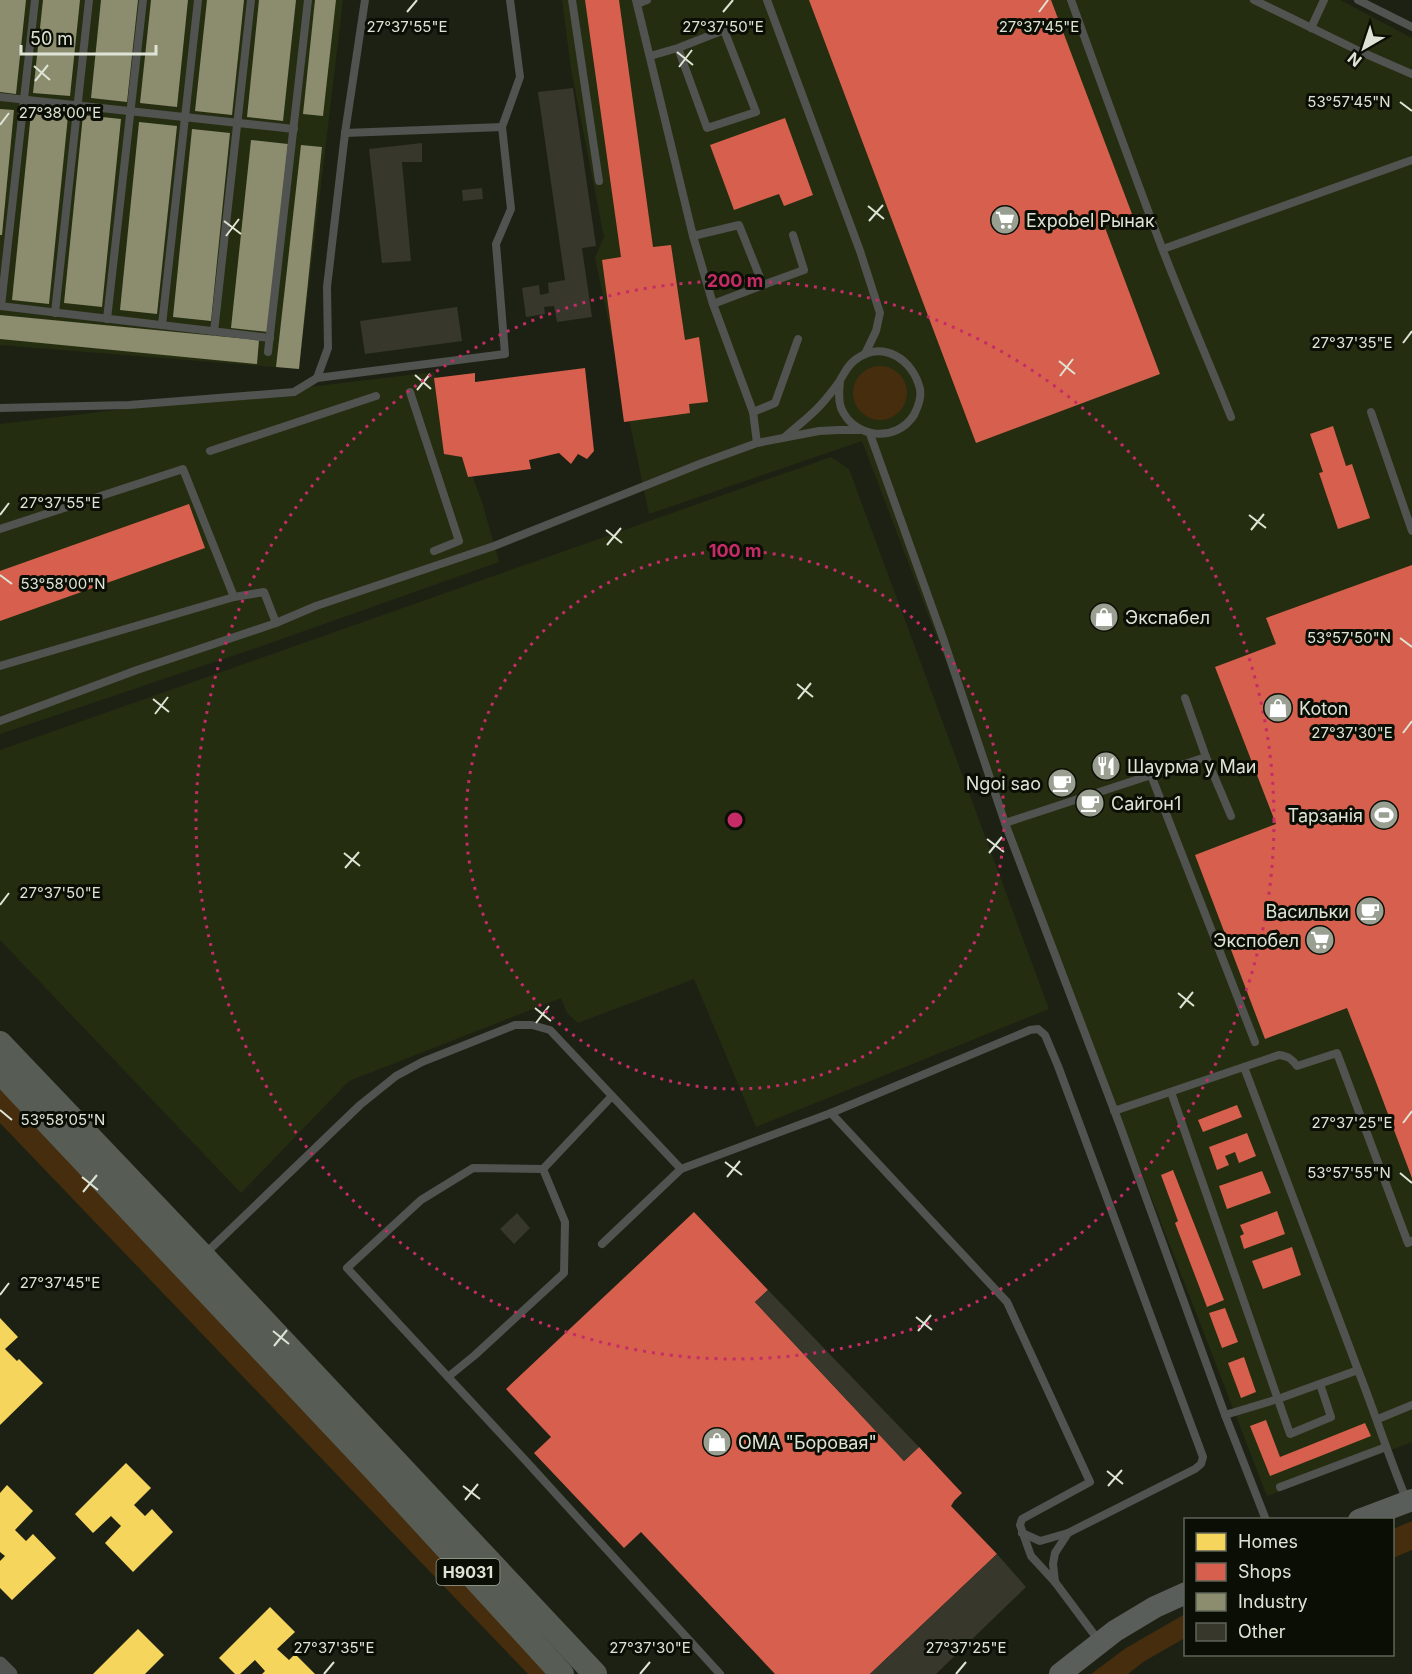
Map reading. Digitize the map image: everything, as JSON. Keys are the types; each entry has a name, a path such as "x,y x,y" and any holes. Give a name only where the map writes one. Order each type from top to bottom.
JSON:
{"main road":[{"name":"Н9031","path":"0,1043 374,1468 562,1674"},
{"name":"Н9031","path":"0,1072 195,1263 595,1674"},
{"path":"1364,1518 1410,1500"},
{"path":"1060,1674 1115,1630 1184,1593"}],"street":[{"path":"0,1664 10,1674"}],"lane":[{"path":"34,0 1,306 270,338"},
{"path":"56,312 89,0"},
{"path":"107,319 143,0"},
{"path":"162,325 198,0"},
{"path":"214,332 251,0"},
{"path":"268,352 308,0"},
{"path":"317,378 328,348 327,286 345,132 365,0"},
{"path":"0,408 129,405 294,392 317,378 505,354 496,244 510,209 502,127 520,77 510,0"},
{"path":"572,0 598,181"},
{"path":"647,0 636,2 693,236 713,304 753,412 757,443"},
{"path":"767,0 860,251 880,313 876,331 865,354"},
{"path":"1071,0 1163,249 1231,417"},
{"path":"1311,28 1324,0"},
{"path":"1358,0 1412,27"},
{"path":"1257,1 1412,74"},
{"path":"650,56 724,30 756,112 707,128 678,48"},
{"path":"0,97 294,129"},
{"path":"345,132 502,127"},
{"path":"1163,249 1412,160"},
{"path":"693,236 739,225 763,285"},
{"path":"713,304 804,270 793,235"},
{"path":"753,412 776,403 798,339"},
{"path":"784,438 824,402 840,381 845,370 854,360 865,354 880,351 893,354 907,362 917,377 921,394 918,408 901,429 886,434 870,434 860,430 846,417 840,406 838,393 840,381"},
{"path":"410,392 459,541 434,551"},
{"path":"210,451 376,396"},
{"path":"1371,412 1412,531"},
{"path":"0,721 137,670 276,623 316,606 494,546 757,443 819,431 860,430"},
{"path":"870,434 943,638 1005,823 1265,1518"},
{"path":"0,529 183,469 234,597"},
{"path":"0,666 234,597 264,592 276,623"},
{"path":"1185,698 1206,757 1231,816"},
{"path":"1005,823 1206,757"},
{"path":"1151,775 1256,1042"},
{"path":"195,1263 360,1105 396,1076 423,1062 515,1025 532,1025 550,1030 681,1169"},
{"path":"602,1244 681,1169 831,1113 1030,1030 1038,1029 1045,1035 1203,1457 1196,1469 1068,1533 1040,1541 1022,1533"},
{"path":"1114,1110 1279,1055 1293,1060 1297,1066 1337,1053 1408,1243 1412,1241"},
{"path":"1244,1067 1378,1419 1386,1447 1410,1500"},
{"path":"1171,1092 1290,1434 1331,1418 1320,1384"},
{"path":"612,1096 543,1169 473,1168 421,1200 347,1268 720,1674"},
{"path":"831,1113 1007,1302 1090,1482 1022,1519 1020,1526 1031,1556 1055,1582 1100,1642"},
{"path":"448,1377 564,1273 565,1222 543,1169"},
{"path":"1226,1415 1358,1370"},
{"path":"1378,1419 1412,1405"},
{"path":"1280,1487 1386,1447"},
{"path":"1055,1582 1053,1564 1055,1553 1068,1533"}],"shaded area":[{"path":"0,0 343,0 299,369 0,345"},
{"path":"562,0 1340,0 1412,38 1412,1442 1267,1496 862,441 649,514 595,258 604,237 571,69"},
{"path":"880,366 890,368 899,374 905,383 907,393 905,403 899,412 890,418 880,420 870,418 861,412 855,403 853,393 855,383 861,374 870,368"},
{"path":"434,372 482,502 499,562 253,649 0,734 0,424"},
{"path":"831,457 849,469 1049,1009 756,1127 694,979 578,1023 567,1013 561,998 349,1081 241,1193 0,940 0,750"},
{"path":"0,1088 553,1674 528,1674 0,1123"},
{"path":"1412,1521 1412,1550 1394,1558 1394,1529"},
{"path":"1184,1615 1184,1639 1143,1662 1128,1674 1091,1674 1126,1648"}],"building: Homes":[{"path":"0,1318 18,1337 5,1349 17,1361 19,1359 43,1383 0,1425"},
{"path":"126,1463 151,1488 134,1505 145,1516 152,1509 173,1532 133,1572 105,1543 121,1526 111,1516 93,1533 75,1514"},
{"path":"7,1485 33,1511 15,1530 26,1541 33,1534 56,1558 12,1600 0,1588 0,1561 5,1556 0,1552 0,1493"},
{"path":"270,1607 295,1632 277,1649 289,1660 295,1654 315,1674 262,1674 265,1671 255,1660 240,1674 235,1674 219,1658"},
{"path":"138,1629 164,1655 145,1674 93,1674"}],"building: Shops":[{"path":"585,0 619,0 653,247 671,245 685,340 699,337 708,402 689,404 690,413 624,422 602,260 621,257"},
{"name":"Expobel Рынак","path":"809,0 1051,0 1132,214 1104,225 1160,374 976,443"},
{"path":"785,118 813,195 784,206 779,194 734,210 710,145"},
{"path":"585,368 594,451 587,459 578,454 571,464 559,453 529,460 531,469 468,477 462,457 444,454 434,378 475,373 475,382"},
{"path":"1333,426 1346,466 1352,464 1370,518 1338,529 1319,473 1323,472 1310,434"},
{"path":"189,504 205,548 0,621 0,571"},
{"name":"Экспобел","path":"1412,565 1412,1178 1347,1008 1265,1039 1195,855 1276,824 1215,667 1276,644 1266,618"},
{"path":"1237,1105 1242,1117 1203,1132 1198,1120"},
{"path":"1247,1133 1256,1156 1239,1163 1235,1152 1225,1156 1229,1165 1217,1170 1209,1147"},
{"path":"1173,1170 1224,1300 1207,1307 1175,1223 1178,1221 1161,1175"},
{"path":"1262,1171 1271,1193 1227,1209 1219,1186"},
{"path":"1277,1211 1285,1234 1244,1249 1240,1236 1244,1234 1240,1225"},
{"name":"ОМА \"Боровая\"","path":"694,1212 768,1290 755,1302 904,1461 919,1447 962,1493 951,1506 997,1554 870,1674 775,1674 641,1532 624,1548 534,1453 551,1437 506,1389"},
{"path":"1292,1247 1301,1275 1263,1289 1252,1261"},
{"path":"1225,1308 1238,1342 1222,1348 1209,1313"},
{"path":"1244,1357 1256,1392 1241,1398 1228,1363"},
{"path":"1266,1420 1280,1457 1365,1423 1371,1436 1270,1476 1250,1426"}],"building: Industry":[{"path":"0,0 26,0 16,94 0,92"},
{"path":"43,0 80,0 70,96 33,93"},
{"path":"101,0 138,0 127,102 91,98"},
{"path":"151,0 188,0 177,107 140,103"},
{"path":"207,0 244,0 232,115 195,111"},
{"path":"259,0 296,0 283,121 247,117"},
{"path":"315,0 336,0 323,116 303,114"},
{"path":"0,109 14,110 2,235 0,235"},
{"path":"31,113 68,116 49,304 12,300"},
{"path":"83,115 121,119 102,307 64,303"},
{"path":"139,122 177,126 157,314 120,310"},
{"path":"192,129 230,133 211,321 173,317"},
{"path":"251,140 288,144 269,332 231,328"},
{"path":"301,145 322,147 299,369 276,367"},
{"path":"0,315 259,340 257,364 0,339"}],"building: Other":[{"path":"573,88 596,246 582,248 592,317 557,322 554,306 544,307 545,314 526,317 522,288 539,285 540,295 549,293 548,283 565,280 538,92"},
{"path":"422,143 422,162 402,162 411,261 382,263 369,149"},
{"path":"482,188 483,199 463,201 462,190"},
{"path":"457,307 462,341 365,354 360,321"},
{"path":"517,1213 530,1228 514,1244 500,1229"},
{"path":"768,1290 919,1447 904,1461 755,1302"},
{"path":"997,1554 1026,1587 936,1674 870,1674"}],"place":[{"name":"Expobel Рынак","path":"1005,220"},
{"name":"Экспабел","path":"1104,617"},
{"name":"Koton","path":"1278,708"},
{"name":"Шаурма у Маи","path":"1106,766"},
{"name":"Ngoi sao","path":"1062,783"},
{"name":"Сайгон1","path":"1090,803"},
{"name":"Тарзанія","path":"1384,815"},
{"name":"Васильки","path":"1370,911"},
{"name":"Экспобел","path":"1320,940"},
{"name":"ОМА \"Боровая\"","path":"717,1442"}]}
